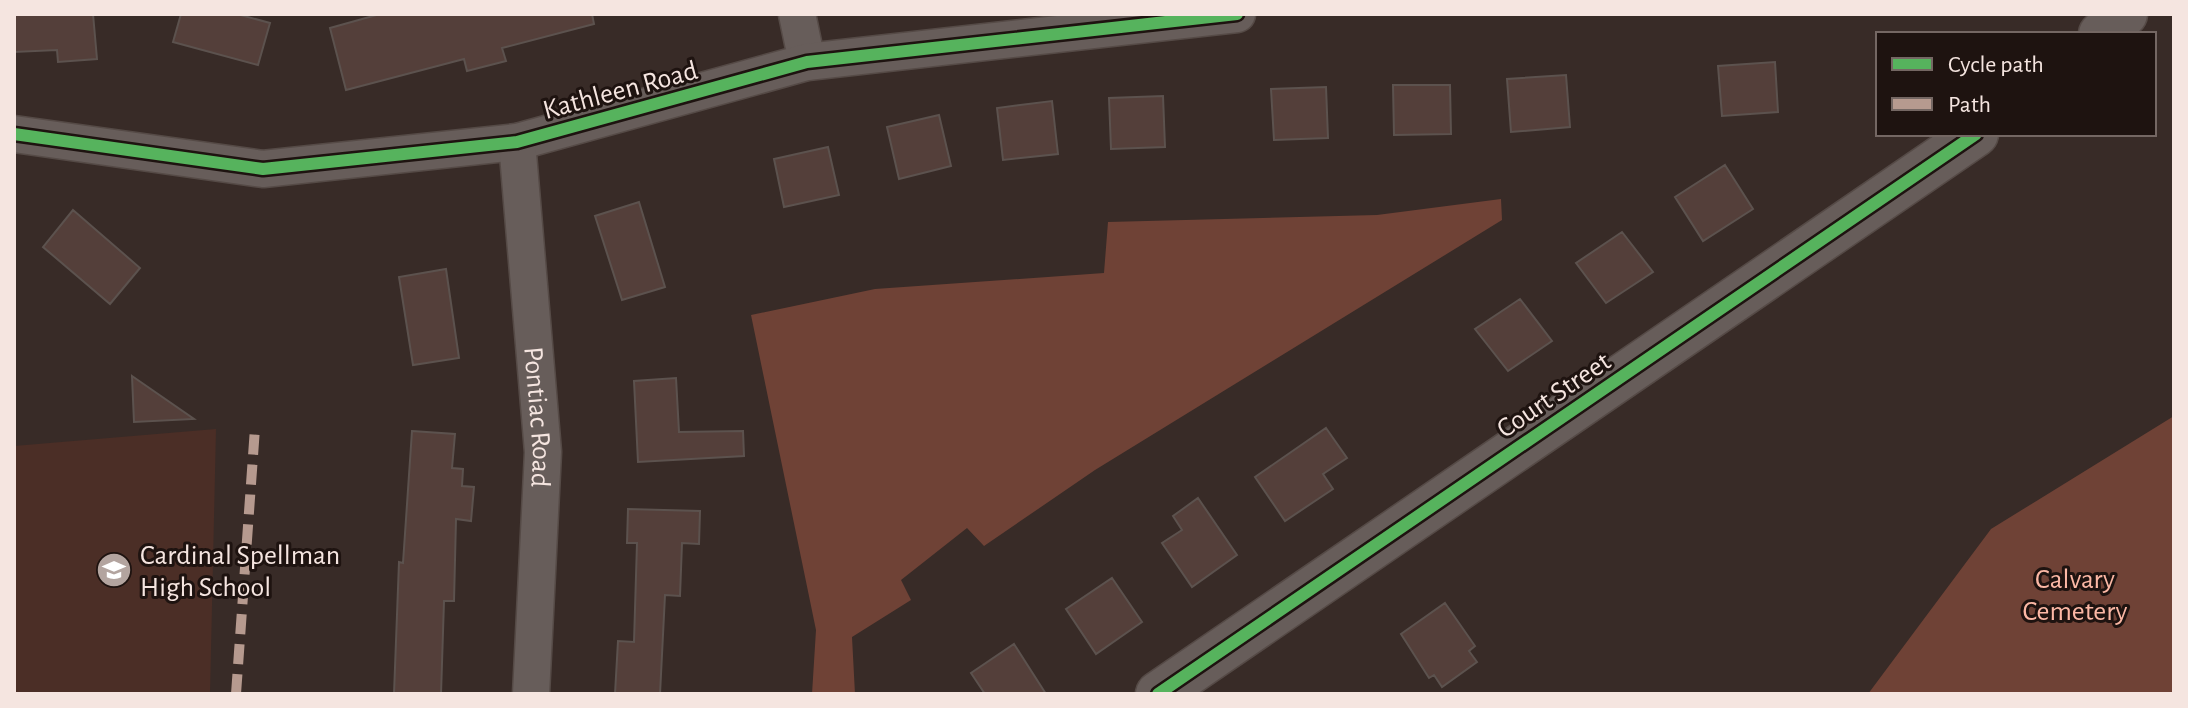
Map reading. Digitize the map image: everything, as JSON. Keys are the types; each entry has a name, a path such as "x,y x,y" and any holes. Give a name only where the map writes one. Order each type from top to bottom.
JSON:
{"street":[{"path":"797,14 807,62"},
{"name":"Kathleen Road","path":"14,134 263,169 517,142 807,62 1237,14"},
{"path":"2103,32 2125,14"},
{"name":"Court Street","path":"1158,694 1973,136"},
{"name":"Pontiac Road","path":"517,142 543,452 531,694"}],"shaded area":[{"name":"Cardinal Spellman High School","path":"216,429 210,694 14,694 14,446"}],"green space":[{"path":"1501,199 1502,220 1095,470 984,546 967,528 901,580 911,600 852,637 855,694 812,694 816,630 751,315 875,289 1104,273 1108,222 1377,215"},
{"name":"Calvary Cemetery","path":"2174,416 2174,694 1868,694 1991,529"}],"building":[{"path":"14,14 93,14 97,59 58,62 57,50 14,52"},
{"path":"181,14 237,14 270,23 258,65 173,42"},
{"path":"380,14 592,14 594,24 502,48 506,61 467,71 464,59 346,90 330,28"},
{"path":"1775,62 1778,112 1722,116 1718,66"},
{"path":"1566,75 1570,127 1511,132 1507,79"},
{"path":"1393,85 1450,85 1451,134 1394,135"},
{"path":"1326,87 1328,138 1274,140 1271,89"},
{"path":"1163,96 1165,147 1111,149 1109,98"},
{"path":"1052,101 1058,154 1003,160 997,108"},
{"path":"939,115 951,166 899,179 887,127"},
{"path":"828,147 839,195 784,207 774,159"},
{"path":"1725,165 1753,209 1703,241 1675,197"},
{"path":"639,202 665,287 622,300 595,216"},
{"path":"73,210 140,268 110,304 43,247"},
{"path":"1622,232 1653,272 1606,303 1576,263"},
{"path":"446,269 459,358 413,365 399,277"},
{"path":"1520,299 1552,341 1508,371 1475,329"},
{"path":"132,376 194,419 134,422"},
{"path":"676,378 679,432 743,431 744,456 638,462 634,381"},
{"path":"1326,428 1347,458 1323,474 1333,489 1285,521 1255,477"},
{"path":"412,431 455,434 452,468 463,469 462,486 474,487 471,521 456,519 454,601 444,601 441,694 394,694 399,562 403,563"},
{"path":"1198,498 1237,555 1192,587 1162,543 1182,530 1173,516"},
{"path":"628,509 700,511 699,544 682,543 680,596 665,595 660,694 615,694 618,641 634,642 637,543 627,543"},
{"path":"1112,578 1142,622 1096,654 1066,609"},
{"path":"1445,603 1475,646 1469,651 1477,662 1442,687 1434,675 1429,678 1401,634"},
{"path":"1014,644 1046,694 985,694 971,673"}],"marked path":[{"path":"236,694 255,428"}],"cycle path":[{"path":"14,134 263,169 517,142 807,62 1237,14"},
{"path":"1158,694 1973,136"}],"place":[{"name":"Cardinal Spellman High School","path":"114,570"}]}
